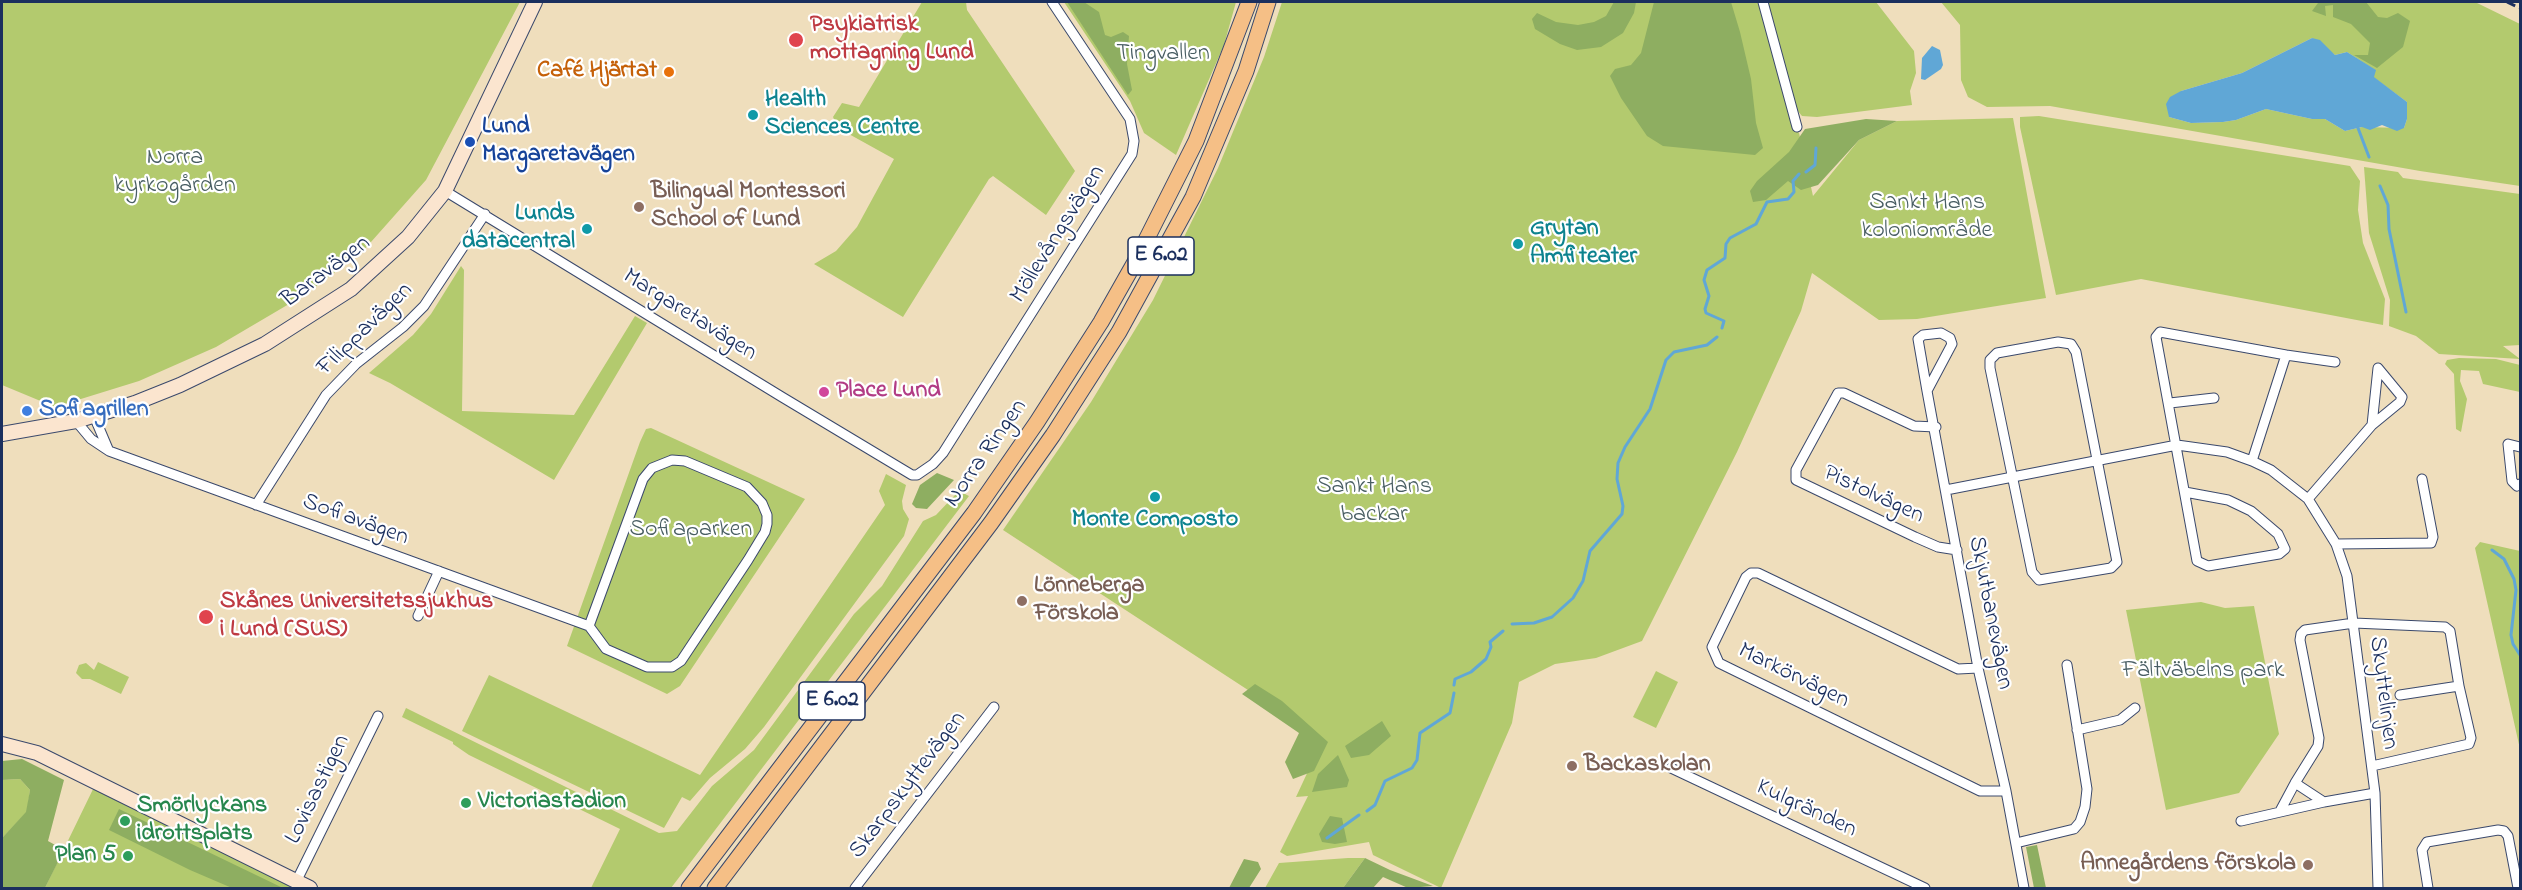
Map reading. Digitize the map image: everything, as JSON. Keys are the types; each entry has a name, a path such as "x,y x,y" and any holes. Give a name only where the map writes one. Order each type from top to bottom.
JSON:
{"main road":[{"name":"Norra Ringen","path":"689,888 967,522 1037,422 1101,322 1135,262 1196,141 1249,2"},
{"name":"Norra Ringen","path":"715,888 991,523 1053,435 1119,332 1192,197 1246,70 1268,2"}],"street":[{"name":"Baravägen","path":"2,432 76,421 180,385 236,359 308,318 380,264 408,237 445,191 535,2"},
{"name":"Möllevångsvägen","path":"912,475 924,471 943,453 1132,154 1134,141 1130,118 1052,2"},
{"path":"1763,2 1797,127"},
{"name":"Margaretavägen","path":"445,191 912,475"},
{"name":"Filippavägen","path":"256,505 326,395 356,364 403,327 424,306 485,214"},
{"path":"2185,492 2228,500 2251,511 2278,534 2285,549 2279,554 2202,565 2197,561 2185,492 2170,403 2156,337 2160,332 2335,362"},
{"name":"Skjutbanevägen","path":"1928,391 1950,350 1952,344 1947,335 1934,333 1918,339 1928,391 1936,427 1978,668 2006,791 2024,888"},
{"path":"2058,342 2071,344 2076,352 2096,459 2117,562 2111,568 2039,580 2032,572 2010,476 1990,368 1990,360 1997,353 2058,342"},
{"path":"2252,461 2286,355"},
{"path":"2308,499 2372,425 2402,397 2378,368 2372,425"},
{"name":"Pistolvägen","path":"1936,427 1914,426 1845,393 1838,393 1796,470 1796,480 1914,537 1938,547 1957,550"},
{"path":"2170,403 2214,398"},
{"path":"94,416 109,451"},
{"name":"Sofiavägen","path":"76,421 91,439 109,451 589,626"},
{"path":"2520,447 2508,444 2512,481 2517,486 2520,484"},
{"name":"Skyttelinjen","path":"1946,490 2177,445 2227,452 2252,461 2278,475 2308,499 2336,544 2347,576 2375,793 2378,888"},
{"path":"672,460 685,460 713,471 754,492 767,515 765,532 681,661 672,667 647,667 606,649 589,626 636,493 652,468 672,460"},
{"path":"2336,544 2431,543 2433,537 2422,479"},
{"path":"418,616 439,572"},
{"name":"Markörvägen","path":"1978,668 1958,669 1758,573 1751,573 1746,577 1712,647 1719,663 1980,791 2006,791"},
{"name":"Skyttelinjen","path":"2280,811 2318,746 2319,738 2300,640 2301,634 2305,630 2354,623 2445,627 2452,635 2459,686 2471,738 2469,744 2372,766"},
{"path":"2016,843 2074,829 2080,822 2087,789 2067,665"},
{"name":"Skyttelinjen","path":"2400,695 2459,686"},
{"name":"Skarpskyttevägen","path":"855,888 994,707"},
{"path":"2077,730 2120,720 2135,708"},
{"name":"Lovisastigen","path":"296,882 378,716"},
{"path":"2,744 37,753 310,888"},
{"name":"Kulgränden","path":"1671,768 1925,888"},
{"path":"2295,783 2324,802"},
{"path":"2241,821 2280,811 2375,793"},
{"path":"2428,888 2422,850 2427,842 2498,830 2504,831 2508,836 2518,888"}],"green space":[{"name":"Norra kyrkogården","path":"2,2 520,2 426,180 363,251 306,294 216,347 139,381 55,407 2,385"},
{"path":"922,2 966,2 967,10 1075,171 1046,215 993,176 989,179 903,317 814,264 836,251 857,227 894,159 838,128 833,117 842,103 859,107"},
{"name":"Tingvallen","path":"1064,2 1236,2 1224,45 1176,155 1144,133 1130,101"},
{"path":"1067,2 1084,2 1099,12 1105,35 1111,37 1123,32 1129,36 1127,64 1132,90 1128,95"},
{"name":"Sankt Hans backar","path":"1282,2 1758,2 1793,126 1799,133 1813,196 1859,140 1897,121 2013,118 2046,298 1917,319 1879,320 1812,273 1801,311 1737,452 1642,641 1596,658 1555,664 1519,682 1512,723 1441,888 1373,855 1369,842 1287,856 1280,852 1308,796 1296,797 1323,739 1003,530 1091,402 1153,300 1218,168 1264,57"},
{"path":"1614,2 1636,2 1634,13 1623,33 1601,47 1577,50 1560,44 1535,29 1532,19 1537,13 1556,22 1578,25 1594,22 1606,16"},
{"path":"1654,2 1731,2 1751,79 1756,123 1763,148 1755,155 1663,146 1647,136 1621,98 1610,76 1615,69 1631,65 1641,53"},
{"path":"1768,2 1876,2 1914,51 1916,73 1910,91 1912,105 1817,117 1802,116 1797,110"},
{"path":"1941,2 2475,2 2520,24 2520,186 2420,171 2050,106 1987,107 1968,97 1961,80 1960,25","holes":["2312,38 2335,55 2347,52 2375,70 2373,77 2407,102 2407,119 2404,128 2362,127 2345,131 2325,119 2312,119 2266,109 2236,120 2223,122 2191,123 2169,117 2181,91 2242,73"]},
{"path":"2315,2 2366,2 2378,17 2387,18 2398,13 2410,21 2403,47 2377,68 2354,55 2368,55 2370,43 2351,24 2333,17 2333,5 2325,6 2326,16 2312,11 2318,3"},
{"path":"2039,116 2350,166 2360,181 2358,210 2363,243 2385,299 2383,325 2141,279 2056,295 2020,127 2020,117"},
{"path":"1866,119 1897,121 1859,140 1818,185 1801,190 1788,181 1766,200 1753,202 1750,191 1757,181 1789,152 1805,129"},
{"path":"2364,167 2398,172 2403,178 2520,194 2520,345 2503,346 2520,359 2439,354 2416,336 2389,326 2390,300 2369,233"},
{"path":"461,266 464,270 462,411 574,415 635,316 647,323 554,480 390,383 369,373 413,335 431,314"},
{"path":"2496,359 2520,365 2520,392 2483,384 2479,371 2461,370 2460,381 2467,399 2461,432 2456,429 2454,374 2445,364 2447,360"},
{"name":"Sofiaparken","path":"651,428 805,499 680,686 667,694 567,646 640,442 646,429"},
{"path":"937,473 954,480 927,509 916,508 912,504 920,485"},
{"path":"886,474 906,485 902,501 903,509 909,519 904,536 764,727 745,749 710,778 690,801 682,797 664,828 462,731 489,675 700,775 885,505 879,491"},
{"path":"963,493 969,496 671,888 591,888 620,829 469,755 453,742 402,717 406,708 659,833 677,831 712,786 754,750 854,614 882,586 923,521 936,515 956,494"},
{"path":"2480,542 2520,551 2520,749 2475,548"},
{"name":"Fältväbelns park","path":"2201,602 2225,608 2254,606 2279,734 2239,793 2166,810 2126,610"},
{"path":"98,662 129,677 121,694 90,679 82,679 76,673 79,665 86,663 94,670"},
{"path":"1656,671 1678,682 1656,728 1633,717"},
{"path":"1255,684 1282,701 1328,742 1314,771 1293,779 1285,762 1299,733 1242,694"},
{"path":"1382,721 1391,736 1369,755 1351,758 1345,746"},
{"path":"1338,755 1349,780 1347,787 1312,792 1318,774"},
{"path":"22,759 64,780 48,841 64,850 45,888 2,888 2,838 26,812 30,790 20,779 2,780 2,761"},
{"path":"20,779 30,790 27,812 2,838 2,780"},
{"name":"Smörlyckans idrottsplats","path":"96,783 310,888 45,888"},
{"path":"119,809 283,888 232,888 190,870 109,830"},
{"path":"1330,816 1342,818 1347,842 1335,844 1322,842 1319,834"},
{"path":"2037,845 2046,888 2034,888 2026,847"},
{"path":"1365,858 1343,888 1265,888 1279,863"},
{"path":"1365,858 1433,886 1408,888 1383,877 1373,888 1343,888"},
{"path":"1244,859 1258,862 1261,869 1249,888 1229,888"}],"water":[{"path":"2312,38 2320,40 2335,55 2347,52 2376,70 2374,77 2407,102 2407,119 2404,128 2397,131 2382,125 2370,130 2362,127 2345,131 2325,119 2312,119 2266,109 2236,120 2223,122 2191,123 2169,117 2166,104 2170,97 2181,91 2242,73"},
{"path":"1932,46 1940,50 1943,65 1925,80 1921,79 1922,58"}],"waterway":[{"path":"2358,128 2369,157"},
{"path":"1806,172 1815,165 1816,148"},
{"path":"1722,328 1724,321 1706,313 1709,296 1704,280 1707,270 1725,258 1726,244 1730,238 1756,224 1767,202 1788,199 1794,192 1793,181 1799,174"},
{"path":"2380,186 2388,205 2389,229 2406,312"},
{"path":"1512,624 1534,623 1552,617 1573,598 1583,581 1590,551 1622,514 1623,506 1617,479 1618,463 1625,447 1650,409 1666,360 1674,352 1707,345 1717,337"},
{"path":"2492,550 2504,559 2514,579 2516,590 2511,635 2513,644 2520,655"},
{"path":"1454,685 1455,679 1471,672 1486,659 1491,647 1490,642 1503,631"},
{"path":"1367,811 1375,805 1385,781 1412,768 1417,760 1420,733 1450,713 1454,693"},
{"path":"1327,838 1359,815"}],"railway":[{"path":"2507,2 2520,8"}],"place":[{"name":"Psykiatrisk mottagning Lund","path":"796,40"},
{"name":"Café Hjärtat","path":"669,72"},
{"name":"Health Sciences Centre","path":"753,115"},
{"name":"Lund Margaretavägen","path":"470,142"},
{"name":"Bilingual Montessori School of Lund","path":"639,207"},
{"name":"Lunds datacentral","path":"587,229"},
{"name":"Grytan Amfiteater","path":"1518,244"},
{"name":"Place Lund","path":"824,392"},
{"name":"Sofiagrillen","path":"27,411"},
{"name":"Monte Composto","path":"1155,497"},
{"name":"Lönneberga Förskola","path":"1022,601"},
{"name":"Skånes Universitetssjukhus i Lund (SUS)","path":"206,617"},
{"name":"Backaskolan","path":"1572,766"},
{"name":"Victoriastadion","path":"466,803"},
{"name":"Smörlyckans idrottsplats","path":"125,821"},
{"name":"Plan 5","path":"128,856"},
{"name":"Annegårdens förskola","path":"2308,865"}],"park label":[{"name":"Sankt Hans koloniområde","path":"1927,218"}]}
